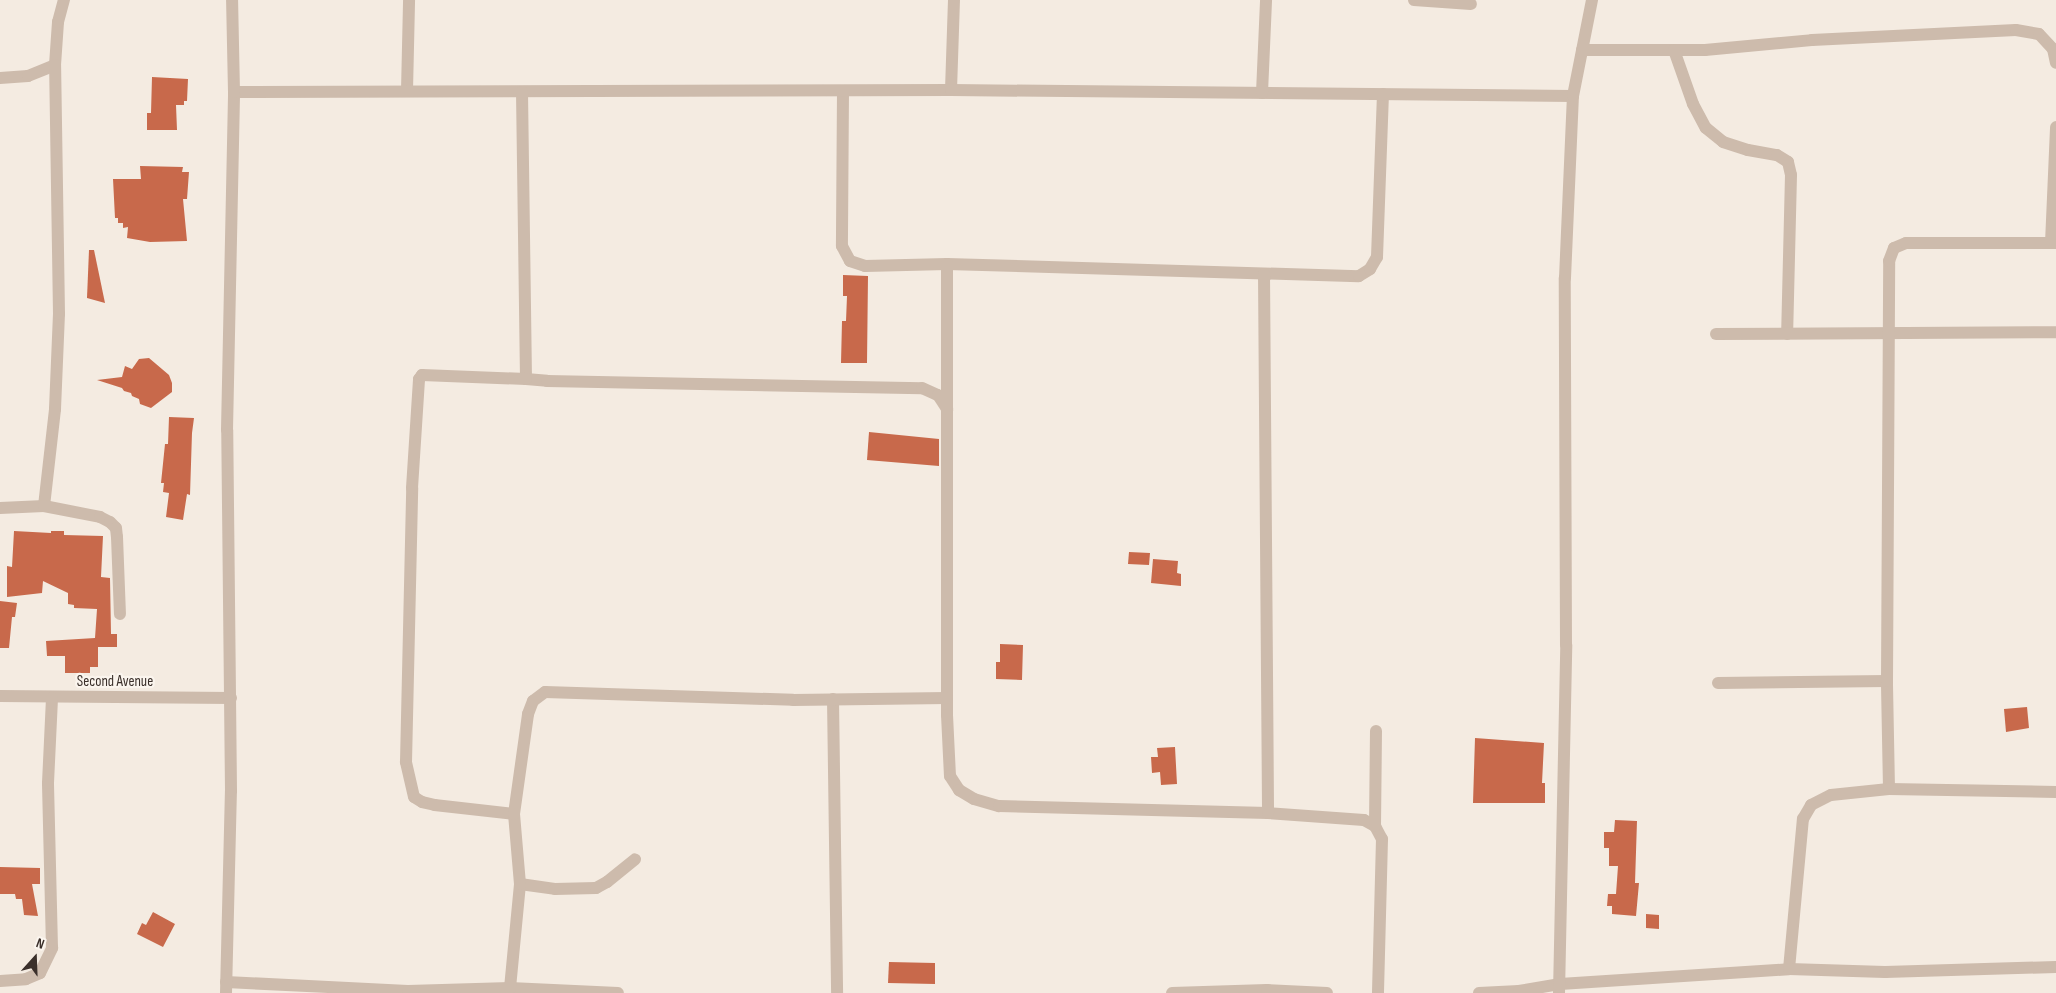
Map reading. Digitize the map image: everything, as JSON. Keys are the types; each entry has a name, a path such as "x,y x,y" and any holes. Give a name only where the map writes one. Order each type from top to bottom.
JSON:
{"street":[{"path":"44,506 55,409 59,314 55,65 58,22 64,0"},
{"path":"232,0 234,92 227,430 231,791 226,988 408,992 510,988 618,993"},
{"path":"407,92 409,0"},
{"path":"952,90 954,0"},
{"path":"1262,93 1266,0"},
{"path":"1414,0 1471,4"},
{"path":"1560,989 1566,645 1565,278 1573,96 1592,0"},
{"path":"1582,50 1714,49 1812,40 2016,30 2039,34 2053,49 2056,62"},
{"path":"1674,50 1693,104 1706,128 1723,142 1748,150 1777,154 1788,162 1790,175 1787,334"},
{"path":"0,78 28,76 55,65"},
{"path":"843,90 842,246 850,261 865,266 947,264 1359,276 1370,269 1377,257 1383,94"},
{"path":"234,92 952,90 1573,96"},
{"path":"522,92 526,379"},
{"path":"1890,789 1887,681 1888,261 1894,248 1906,243 2054,243 2056,127"},
{"path":"947,264 947,698 950,776 959,790 974,799 999,806 1268,813 1364,820 1375,826"},
{"path":"1264,274 1268,813"},
{"path":"1716,334 2056,332"},
{"path":"514,814 422,802 414,797 406,762 412,488 419,379 422,375 546,381 922,388 938,395 947,409"},
{"path":"0,508 44,506 100,517 116,528 120,614"},
{"path":"1718,683 1887,681"},
{"path":"510,988 520,884 514,814 528,714 533,700 544,692 833,699 947,698"},
{"name":"Second Avenue","path":"0,696 52,698 231,698"},
{"path":"0,981 26,979 40,973 52,948 48,783 52,698"},
{"path":"833,699 837,993"},
{"path":"1376,731 1375,826 1382,839 1378,993"},
{"path":"1789,969 1803,819 1811,804 1830,795 1890,789 2056,792"},
{"path":"520,884 555,889 596,888 607,882 635,859"},
{"path":"1479,993 1560,989 1789,969 1885,972 2056,967"},
{"path":"1172,993 1327,993"}],"building":[{"path":"152,77 188,79 187,101 184,101 184,105 176,105 177,130 147,130 147,113 151,113"},
{"path":"140,166 183,167 182,172 189,172 187,199 183,199 187,241 150,242 127,238 128,227 123,228 123,223 118,223 118,218 115,218 113,179 141,179"},
{"path":"89,250 94,250 105,303 87,298"},
{"path":"843,275 868,276 867,363 841,363 842,321 846,321 847,296 843,296"},
{"path":"149,358 169,375 172,383 172,392 151,408 140,404 139,399 122,388 97,380 122,377 125,366 132,369 139,359"},
{"path":"169,417 194,418 190,495 187,494 183,520 166,517 169,493 163,492 164,483 161,483 165,444 168,444"},
{"path":"869,432 939,439 939,466 867,460"},
{"path":"14,531 51,533 51,531 64,531 64,535 103,536 101,577 110,578 111,634 117,634 117,647 98,647 98,667 90,667 90,673 65,673 65,656 47,656 46,641 95,638 97,609 74,608 74,605 68,604 68,593 43,581 42,593 7,597 7,566 12,567"},
{"path":"1129,552 1150,553 1149,565 1128,564"},
{"path":"1153,559 1178,561 1177,573 1181,574 1181,586 1151,583"},
{"path":"0,601 17,603 15,617 12,617 9,648 0,648"},
{"path":"1000,644 1023,645 1022,680 996,679 996,662 1000,662"},
{"path":"2027,707 2029,728 2006,732 2004,709"},
{"path":"1475,738 1544,743 1542,783 1545,783 1545,803 1473,803"},
{"path":"1175,747 1177,784 1161,785 1160,772 1152,773 1151,757 1158,757 1157,748"},
{"path":"1615,820 1637,821 1635,883 1639,883 1636,916 1612,914 1612,906 1607,906 1608,894 1616,894 1618,866 1609,866 1609,848 1604,848 1604,832 1614,832"},
{"path":"0,867 40,868 40,884 32,884 38,916 24,915 22,899 16,899 15,894 0,894"},
{"path":"153,912 175,924 163,947 137,934 142,923 146,925"},
{"path":"1646,914 1659,915 1659,929 1646,928"},
{"path":"889,962 935,963 935,984 888,983"}]}
